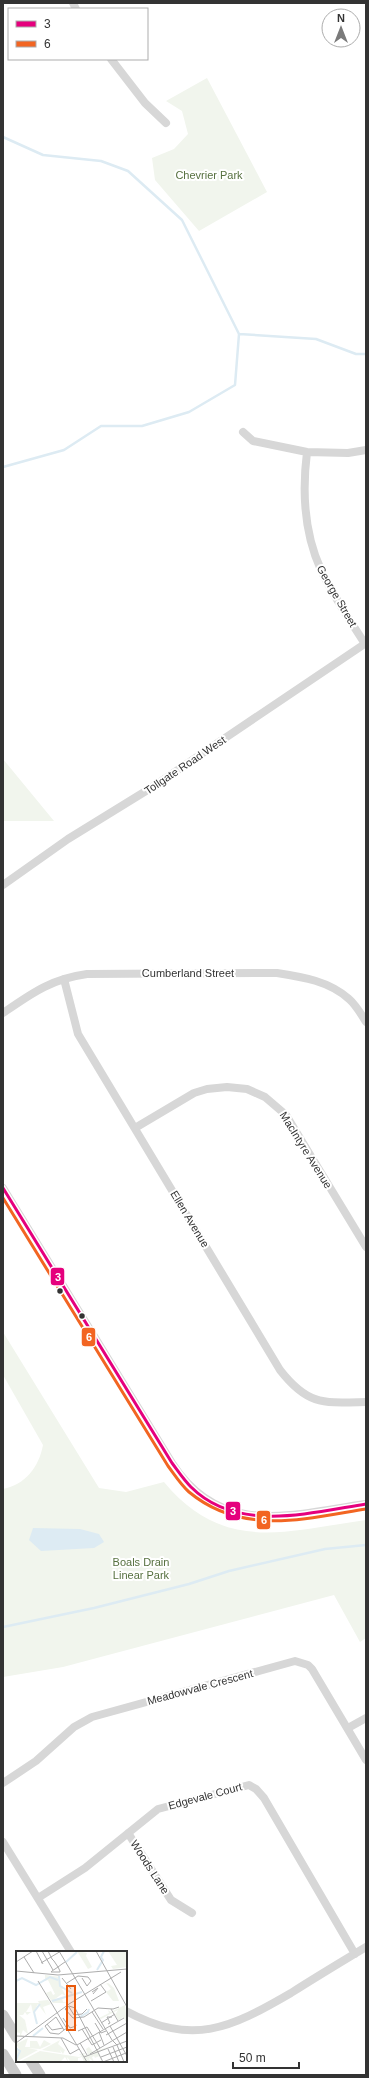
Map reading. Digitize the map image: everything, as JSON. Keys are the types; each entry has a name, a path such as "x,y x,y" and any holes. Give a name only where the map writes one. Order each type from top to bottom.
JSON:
{"main road":[{"path":"5,2022 16,2037"},
{"path":"3,2054 16,2075"},
{"path":"32,2062 40,2075"}],"street":[{"path":"112,60 145,103 166,123"},
{"path":"243,432 253,441 306,452 348,453 366,450"},
{"name":"George Street","path":"306,452 304,478 305,508 313,552 322,572 365,644"},
{"name":"Tollgate Road West","path":"3,884 68,839 154,786 365,644"},
{"name":"Cumberland Street","path":"3,1014 42,987 64,979 96,973 277,973 304,977 329,985 350,999 366,1022"},
{"name":"Ellen Avenue","path":"64,979 78,1034 280,1370 288,1380 304,1394 318,1400 335,1403 366,1402"},
{"name":"MacIntyre Avenue","path":"135,1128 194,1093 207,1089 227,1087 247,1089 265,1097 286,1115 366,1247"},
{"path":"3,1188 182,1479 195,1492 224,1509 257,1517 286,1515 366,1504"},
{"name":"Meadowvale Crescent","path":"3,1783 36,1761 74,1727 92,1717 294,1661 308,1665 312,1669 366,1760"},
{"path":"348,1728 366,1718"},
{"name":"Edgevale Court","path":"38,1898 72,1878 158,1809 238,1786 248,1785 255,1788 264,1798 355,1954"},
{"name":"Woods Lane","path":"128,1833 171,1900 192,1913"},
{"path":"3,1842 70,1951"},
{"path":"127,2012 159,2026 181,2030 208,2030 233,2024 257,2013 366,1946"}],"green space":[{"name":"Chevrier Park","path":"207,78 267,192 199,231 155,180 152,158 174,149 188,134 182,111 166,101"},
{"path":"3,759 54,821 3,821"},
{"name":"Boals Drain Linear Park","path":"3,1332 99,1488 126,1492 164,1482 187,1505 210,1520 233,1529 258,1532 283,1532 366,1520 366,1638 360,1642 334,1595 63,1667 3,1677 3,1489 18,1484 30,1474 38,1461 43,1445 3,1375"}],"shaded area":[{"path":"33,1528 80,1529 99,1534 104,1542 94,1548 41,1551 29,1540"}],"waterway":[{"path":"3,137 43,155 101,161 128,171 182,220 239,334 235,385 189,412 142,426 101,426 64,450 3,467"},
{"path":"239,334 316,339 356,354 366,354"},
{"path":"3,1627 94,1608 189,1584 229,1571 325,1549 366,1545"}],"transit line":[{"name":"3","path":"3,1188 172,1463 191,1487 209,1501 230,1510 252,1515 298,1515 366,1504"},
{"name":"6","path":"3,1198 168,1466 180,1483 189,1492 209,1506 230,1515 252,1519 274,1521 297,1520 366,1509"}]}
